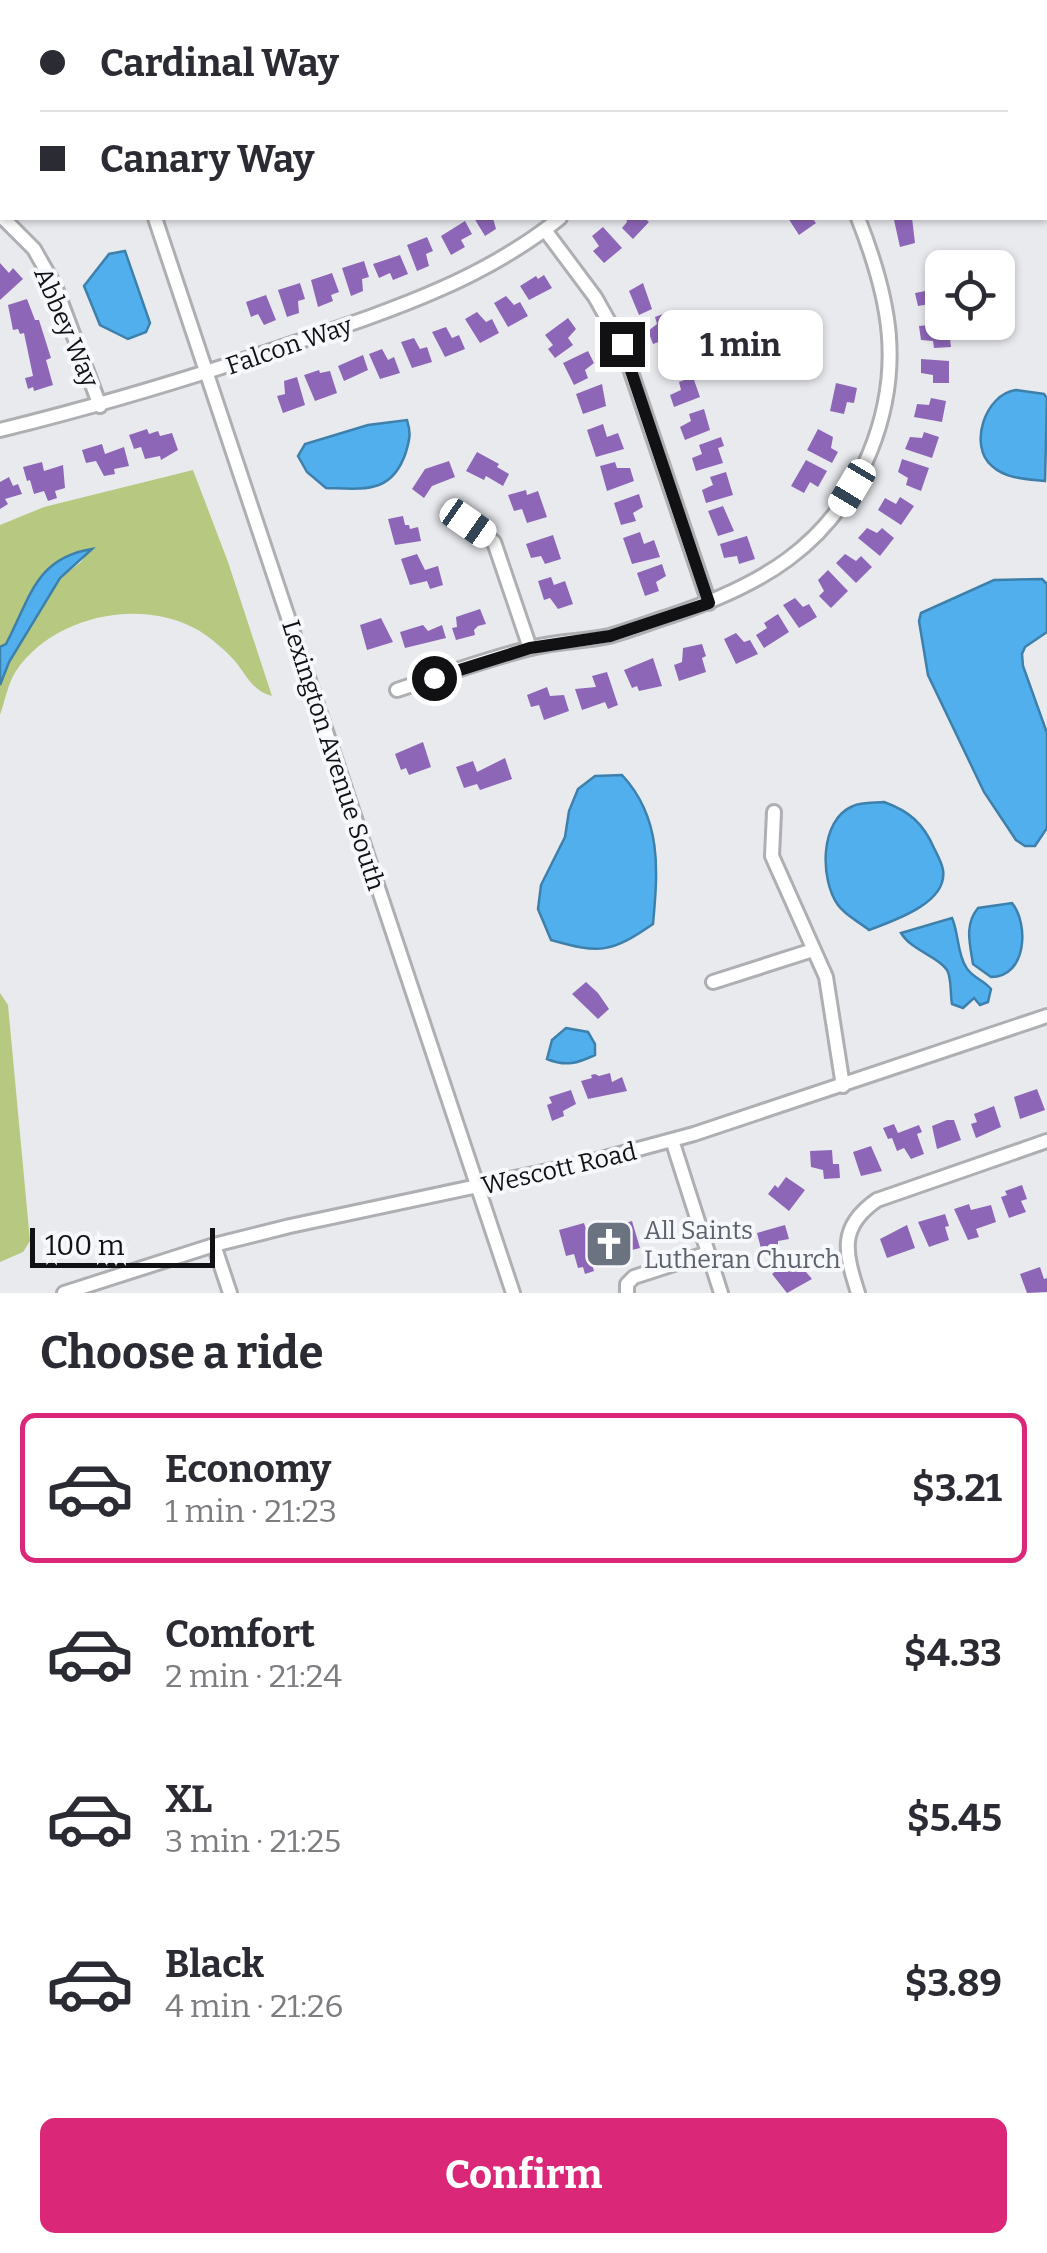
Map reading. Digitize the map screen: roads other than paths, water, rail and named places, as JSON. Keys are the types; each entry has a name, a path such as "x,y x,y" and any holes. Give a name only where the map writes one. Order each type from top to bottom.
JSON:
{"street":[{"name":"Abbey Way","path":"4,220 34,249 54,286 100,406"},
{"name":"Lexington Avenue South","path":"156,220 513,1293"},
{"name":"Falcon Way","path":"0,430 100,406 426,298 487,267 558,220"},
{"path":"396,690 530,648 610,636 709,603 748,587 783,566 814,538 841,506 863,470 888,390 891,350 887,307 859,220"},
{"path":"545,230 596,297 622,344 709,603"},
{"path":"468,523 494,542 530,648"},
{"path":"774,812 772,856 826,977 843,1086"},
{"path":"714,982 813,950"},
{"name":"Wescott Road","path":"64,1293 214,1246 308,1222 590,1162 672,1140 1047,1016"},
{"path":"672,1140 721,1293"},
{"path":"858,1293 848,1261 849,1230 860,1212 877,1200 1047,1140"},
{"path":"214,1246 230,1293"},
{"path":"627,1293 626,1284 634,1278 708,1253"}],"water":[{"path":"125,251 150,323 146,332 128,339 100,325 84,286 109,254"},
{"path":"1016,390 1044,394 1047,398 1045,481 1004,474 992,466 981,446 988,411 1005,394"},
{"path":"407,420 409,439 400,466 385,482 375,486 326,488 307,472 298,456 305,444 368,425"},
{"path":"92,549 60,578 9,662 0,685 0,647 6,644 37,583 58,561"},
{"path":"1042,579 1047,584 1047,632 1025,647 1022,654 1047,733 1047,828 1035,846 1025,846 1016,840 984,792 928,675 919,621 921,613 994,580"},
{"path":"622,775 635,792 651,827 656,864 653,924 626,941 605,948 551,940 538,909 541,885 565,837 578,789 595,776"},
{"path":"884,802 901,809 920,825 942,864 942,882 937,892 917,909 869,930 848,915 832,894 826,851 834,824 842,813 856,805"},
{"path":"1012,903 1021,923 1018,959 1003,975 991,977 973,964 971,921 978,908"},
{"path":"952,918 966,967 991,989 988,1002 980,1005 974,998 963,1008 952,1004 947,970 901,933"},
{"path":"566,1028 588,1032 595,1044 595,1055 572,1063 547,1059 552,1040"}],"place":[{"name":"All Saints Lutheran Church","path":"609,1244"}]}
